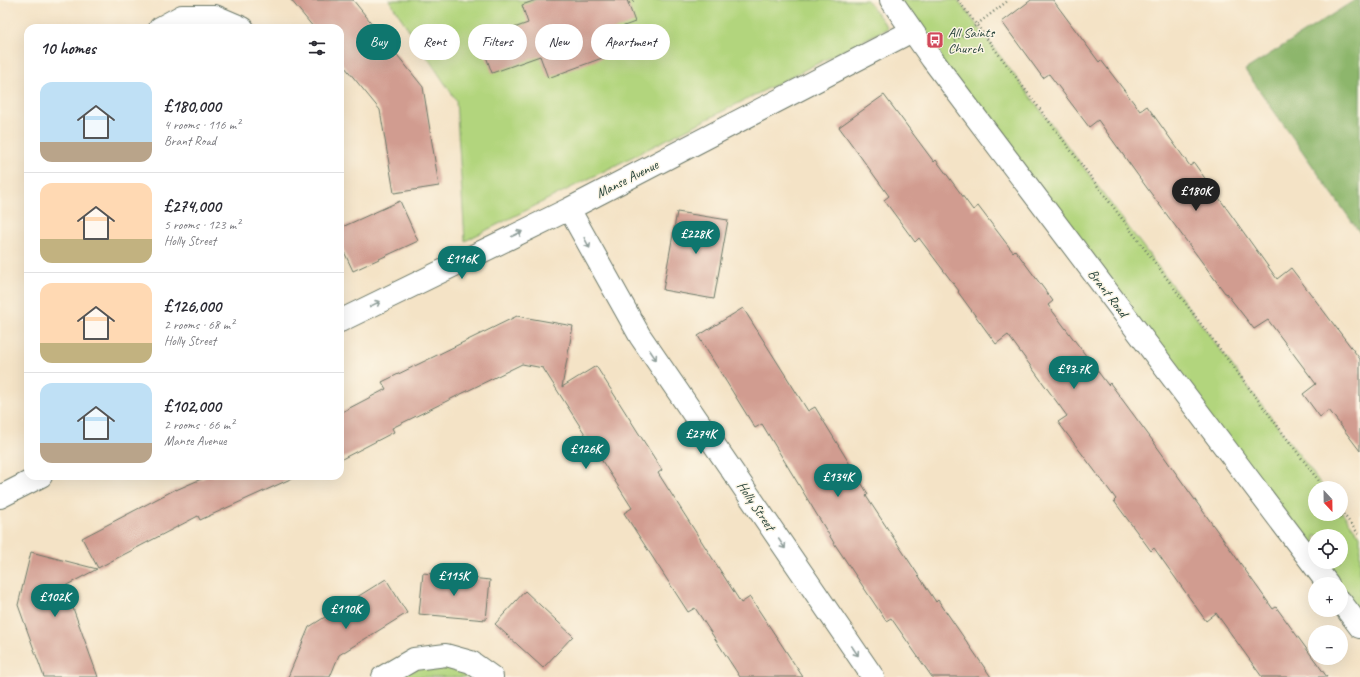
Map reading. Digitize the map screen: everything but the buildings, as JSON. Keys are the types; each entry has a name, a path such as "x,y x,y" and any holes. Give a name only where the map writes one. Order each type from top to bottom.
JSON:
{"street":[{"name":"Brant Road","path":"891,0 932,59 1323,577"},
{"path":"167,24 182,16 215,16 234,24"},
{"name":"Manse Avenue","path":"344,317 569,209 912,30"},
{"name":"Holly Street","path":"569,209 640,336 873,677"},
{"path":"0,498 34,480"},
{"path":"1348,611 1360,627"},
{"path":"384,677 414,659 446,655 471,662 492,677"}],"path":[{"path":"629,3 635,0"},
{"path":"958,0 1319,481"},
{"path":"932,59 1008,0"},
{"path":"1348,520 1360,536"}],"green space":[{"path":"389,0 867,0 888,28 465,241 456,100 429,60 460,60 460,24 409,24 409,30"},
{"path":"891,0 958,0 1319,481 1308,481 1308,521 1348,520 1360,536 1360,627 1348,611 1348,577 1323,577 1317,569 1348,569 1348,529 1308,529 1308,557"},
{"path":"1355,0 1360,0 1360,233 1245,70"},
{"path":"446,655 492,677 383,677"}],"place":[{"name":"All Saints Church","path":"935,40"}]}
